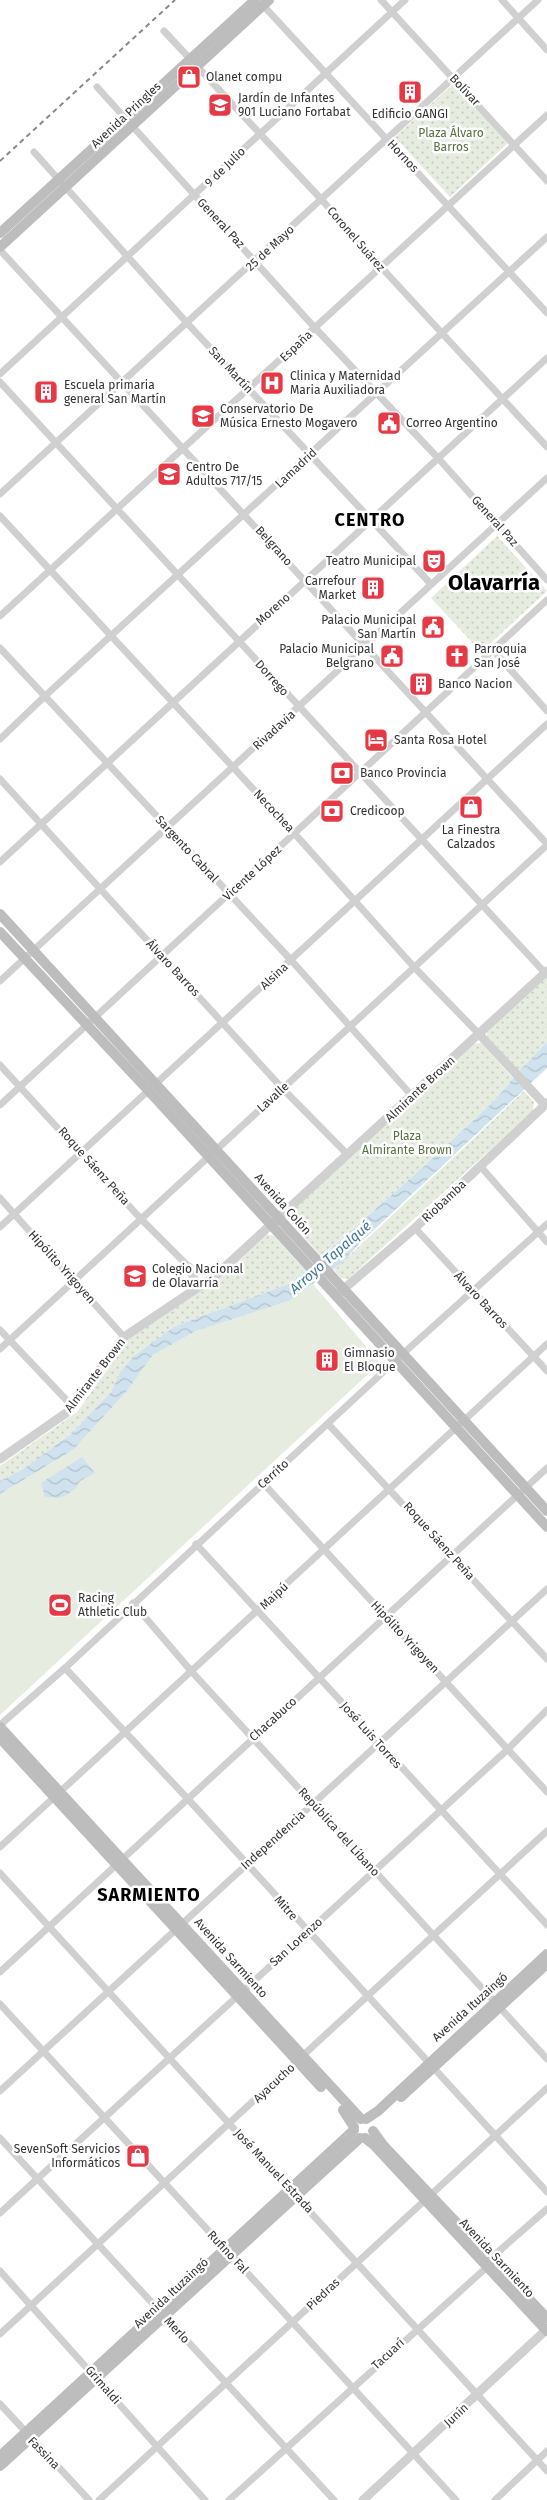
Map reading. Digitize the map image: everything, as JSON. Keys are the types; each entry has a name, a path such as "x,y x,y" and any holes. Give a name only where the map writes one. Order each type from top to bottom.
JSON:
{"main road":[{"name":"Avenida Pringles","path":"0,249 63,183 261,1"},
{"name":"Avenida Pringles","path":"0,234 63,183"},
{"name":"Avenida Colón","path":"0,914 96,1018 152,1086 304,1253 466,1420 547,1526"},
{"name":"Avenida Colón","path":"0,932 87,1025 152,1086"},
{"name":"Avenida Colón","path":"337,1288 396,1360 458,1428 522,1491 547,1511"},
{"name":"Avenida Sarmiento","path":"0,1726 57,1795"},
{"name":"Avenida Sarmiento","path":"0,1738 119,1861 300,2059 374,2146 429,2196"},
{"name":"Avenida Ituzaingó","path":"498,2004 547,1954"},
{"name":"Avenida Ituzaingó","path":"0,2456 27,2435 161,2314 294,2192 378,2111 498,2004 547,1964"},
{"name":"Avenida Ituzaingó","path":"373,2129 382,2115 431,2065"},
{"name":"Avenida Sarmiento","path":"360,2129 373,2129 383,2145 547,2330"},
{"name":"Avenida Sarmiento","path":"488,2262 547,2318"},
{"name":"Avenida Ituzaingó","path":"0,2466 27,2435"}],"street":[{"name":"Bolívar","path":"381,0 547,182"},
{"name":"9 de Julio","path":"0,374 128,258 405,0"},
{"path":"502,0 547,50"},
{"name":"25 de Mayo","path":"0,494 188,324 538,0"},
{"name":"Hornos","path":"261,1 326,75 547,313"},
{"name":"Coronel Suárez","path":"164,31 322,200 380,266 504,398 547,447"},
{"name":"General Paz","path":"97,87 315,328 438,458 547,580"},
{"name":"España","path":"0,616 185,449 380,266 547,115"},
{"name":"San Martín","path":"34,152 188,324 431,584"},
{"name":"Lamadrid","path":"0,740 45,696 547,237"},
{"name":"Belgrano","path":"0,249 61,318 246,514 365,647 547,844"},
{"name":"Moreno","path":"0,862 547,358"},
{"name":"Dorrego","path":"0,382 178,574 480,906 546,972"},
{"name":"Rivadavia","path":"0,982 547,478"},
{"name":"Necochea","path":"0,516 294,833 414,967 479,1034 534,1095 546,1105"},
{"name":"Vicente López","path":"0,1105 294,833 360,775 547,600"},
{"name":"Sargento Cabral","path":"0,648 291,960 412,1096"},
{"path":"493,650 547,711"},
{"name":"Alsina","path":"0,1227 547,724"},
{"name":"Álvaro Barros","path":"0,779 40,825 224,1022 282,1088 348,1155"},
{"name":"Lavalle","path":"0,1349 547,844"},
{"name":"Almirante Brown","path":"0,1459 73,1407 124,1337 203,1286 276,1222 546,972"},
{"name":"Roque Sáenz Peña","path":"0,1064 141,1219 189,1267"},
{"name":"Riobamba","path":"337,1288 415,1228 546,1105"},
{"path":"481,1167 547,1242"},
{"name":"Hipólito Yrigoyen","path":"0,1198 124,1337"},
{"name":"Cerrito","path":"0,1726 65,1668 196,1544 329,1424 396,1360 474,1292 547,1224"},
{"name":"Álvaro Barros","path":"415,1228 547,1371"},
{"path":"189,1267 204,1277 222,1268"},
{"path":"179,1300 196,1283 189,1267"},
{"path":"0,1330 73,1407"},
{"name":"Maipú","path":"0,1847 392,1489 547,1344"},
{"name":"Roque Sáenz Peña","path":"329,1424 392,1489 547,1659"},
{"name":"Chacabuco","path":"0,1972 547,1468"},
{"name":"Hipólito Yrigoyen","path":"263,1483 547,1792"},
{"name":"José Luis Torres","path":"196,1544 547,1925"},
{"name":"Independencia","path":"0,2091 377,1742 547,1589"},
{"name":"República del Líbano","path":"133,1603 192,1672 498,2004 547,2060"},
{"name":"Mitre","path":"65,1668 187,1798 547,2192"},
{"name":"San Lorenzo","path":"0,2213 239,1992 308,1932 508,1749 547,1710"},
{"name":"Ayacucho","path":"0,2334 547,1831"},
{"name":"José Manuel Estrada","path":"0,1873 418,2327 547,2471"},
{"name":"Rufino Fal","path":"0,2004 456,2500"},
{"name":"Piedras","path":"99,2500 547,2088"},
{"name":"Merlo","path":"0,2138 334,2500"},
{"name":"Tacuarí","path":"229,2500 547,2210"},
{"name":"Grimaldi","path":"0,2271 206,2500"},
{"name":"Junín","path":"363,2500 547,2330"},
{"name":"Fassina","path":"0,2404 89,2500"},
{"path":"495,2500 547,2451"}],"green space":[{"name":"Plaza Álvaro Barros","path":"453,84 508,143 450,197 395,137"},
{"path":"497,536 547,591 481,652 431,598"},
{"path":"547,976 547,1042 519,1071 487,1036 487,1030"},
{"name":"Plaza Almirante Brown","path":"481,1043 513,1078 495,1100 422,1168 321,1256 288,1219 289,1213 472,1044"},
{"name":"Plaza Almirante Brown","path":"524,1091 534,1102 533,1111 348,1279 341,1278 334,1270"},
{"path":"266,1234 274,1236 305,1270 291,1283 175,1326 119,1374 111,1392 71,1434 23,1469 0,1481 0,1466 77,1412 129,1339 172,1309"},
{"name":"Racing Athletic Club","path":"313,1284 380,1363 0,1715 0,1494 73,1450 127,1391 153,1355 196,1331 289,1301"}],"water":[{"name":"Arroyo Tapalqué","path":"547,1042 547,1068 361,1242 342,1263 289,1301 196,1331 153,1355 127,1391 73,1450 0,1494 0,1481 23,1469 71,1434 111,1392 119,1374 133,1357 175,1326 291,1283 422,1168 495,1100"},
{"path":"82,1457 95,1473 80,1481 76,1488 67,1495 58,1498 45,1497 41,1483"}],"railway":[{"path":"0,161 175,0"}],"place":[{"name":"Olanet compu","path":"189,77"},
{"name":"Edificio GANGI","path":"410,92"},
{"name":"Jardín de Infantes 901 Luciano Fortabat","path":"220,105"},
{"name":"Clinica y Maternidad Maria Auxiliadora","path":"272,383"},
{"name":"Escuela primaria general San Martín","path":"46,392"},
{"name":"Conservatorio De Música Ernesto Mogavero","path":"203,416"},
{"name":"Correo Argentino","path":"389,423"},
{"name":"Centro De Adultos 717/15","path":"169,474"},
{"name":"Teatro Municipal","path":"434,561"},
{"name":"Carrefour Market","path":"373,588"},
{"name":"Palacio Municipal San Martín","path":"433,627"},
{"name":"Palacio Municipal Belgrano","path":"392,656"},
{"name":"Parroquia San José","path":"457,656"},
{"name":"Banco Nacion","path":"421,684"},
{"name":"Santa Rosa Hotel","path":"376,740"},
{"name":"Banco Provincia","path":"342,773"},
{"name":"La Finestra Calzados","path":"471,807"},
{"name":"Credicoop","path":"332,811"},
{"name":"Colegio Nacional de Olavarría","path":"135,1276"},
{"name":"Gimnasio El Bloque","path":"327,1360"},
{"name":"Racing Athletic Club","path":"60,1605"},
{"name":"SevenSoft Servicios Informáticos","path":"138,2156"}],"district":[{"name":"CENTRO","path":"370,520"},
{"name":"Olavarría","path":"494,582"},
{"name":"SARMIENTO","path":"149,1895"}]}
